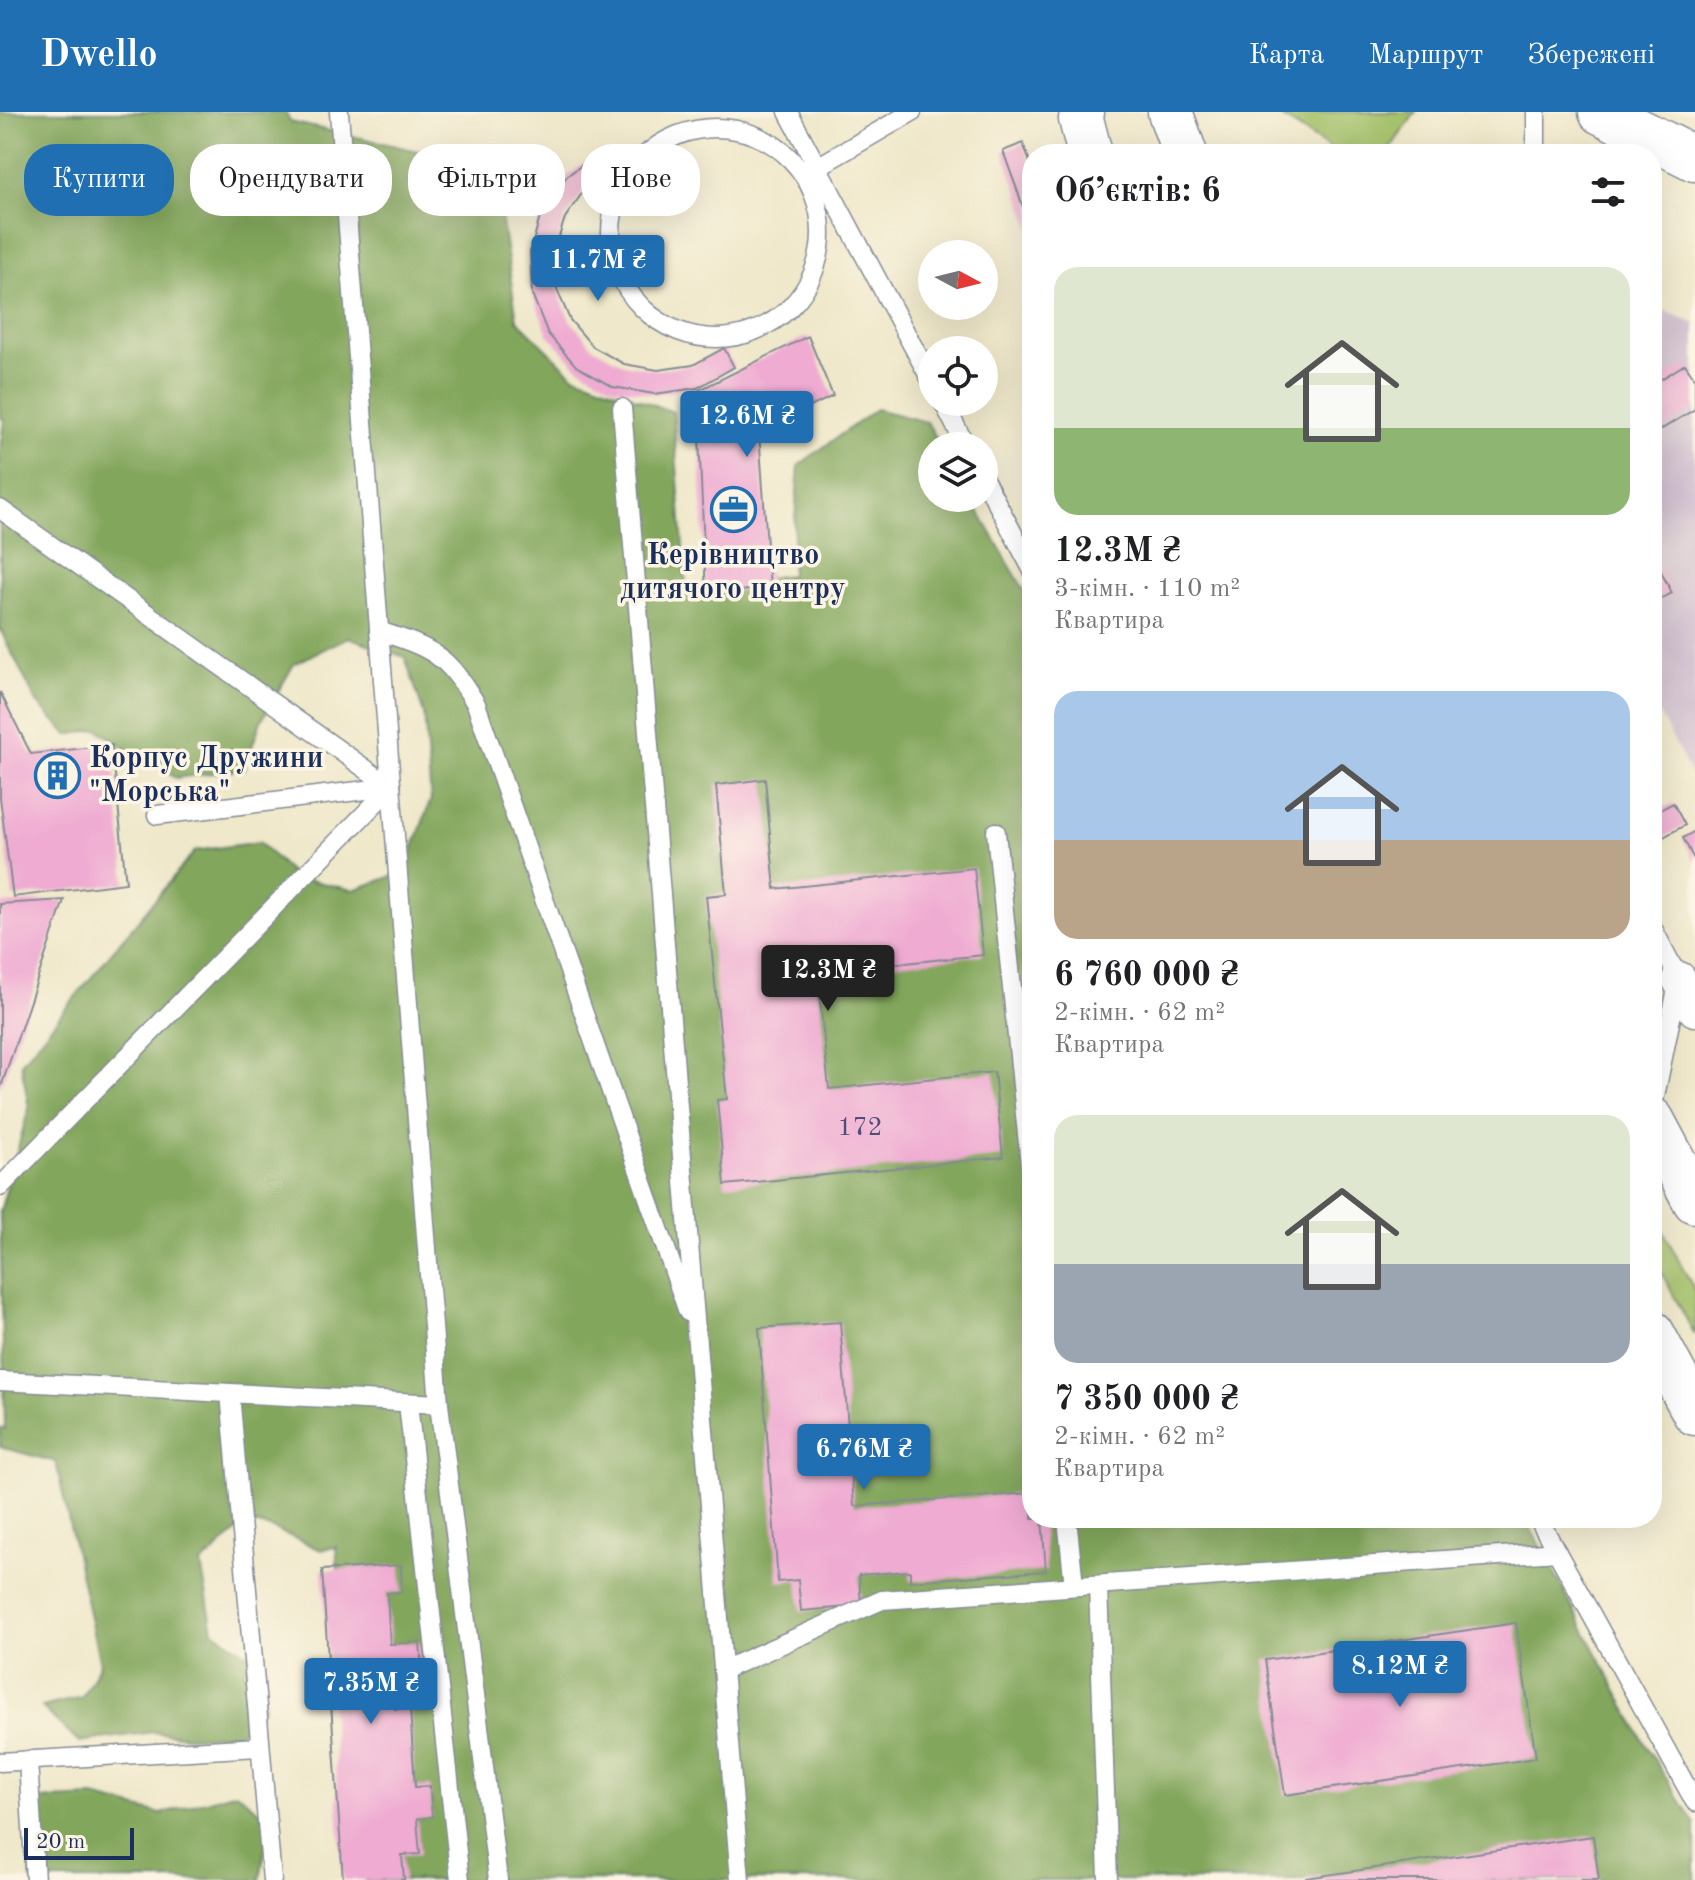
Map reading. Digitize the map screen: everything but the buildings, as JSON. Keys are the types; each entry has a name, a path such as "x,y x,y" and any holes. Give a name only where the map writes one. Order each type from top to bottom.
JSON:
{"main road":[{"path":"1082,112 1087,144"},
{"path":"1170,112 1181,144"},
{"path":"1601,112 1695,159"},
{"path":"1662,1139 1695,1201"},
{"path":"1662,1352 1695,1413"}],"lane":[{"path":"339,112 439,1404 498,1880"},
{"path":"788,112 811,171 918,358"},
{"path":"811,171 912,112"},
{"path":"1536,112 1536,144"},
{"path":"713,127 748,132 811,171 821,240 813,273 795,303 768,324 737,336 702,338 669,328 642,308 621,280 611,247 612,211 625,178 648,151 678,134 713,127"},
{"path":"622,408 740,1880"},
{"path":"998,505 1022,550"},
{"path":"0,509 391,787"},
{"path":"379,631 436,652 458,675 476,704 697,1338"},
{"path":"157,815 391,787"},
{"path":"0,1187 391,787"},
{"path":"996,832 1022,1086"},
{"path":"1662,946 1687,994 1662,1078"},
{"path":"0,1381 439,1404"},
{"path":"230,1393 272,1880"},
{"path":"408,1403 460,1880"},
{"path":"1068,1528 1074,1586"},
{"path":"1544,1528 1695,1802"},
{"path":"723,1670 882,1600 1557,1552"},
{"path":"1098,1585 1108,1880"},
{"path":"0,1762 259,1747"},
{"path":"28,1760 35,1880"}],"shaded area":[{"path":"1662,309 1695,324 1695,782 1662,719"}],"green space":[{"path":"0,112 285,112 291,122 387,144 190,144 190,216 392,216 392,145 408,149 408,216 501,216 517,320 573,375 673,412 686,587 791,575 799,465 876,409 927,422 933,432 918,432 918,512 979,512 1022,587 1022,1528 1530,1528 1649,1751 1695,1824 1695,1880 365,1880 336,1547 321,1550 274,1529 247,1522 201,1564 213,1631 254,1658 264,1707 239,1733 194,1737 154,1732 78,1742 42,1707 82,1697 100,1664 56,1462 0,1447 0,1428 5,1429 0,1212 29,1108 21,1063 195,851 259,842 295,877 353,890 405,872 431,799 424,714 405,657 348,637 294,664 261,721 244,769 176,778 133,754 98,729 68,735 37,703 0,629 0,449 4,420 0,417"},
{"path":"1274,112 1416,112 1393,144 1324,144"},
{"path":"1662,1229 1695,1291 1695,1335 1662,1274"},
{"path":"236,1792 270,1820 260,1880 31,1880 30,1800 94,1797 161,1814"}],"place":[{"name":"Керівництво дитячого центру","path":"733,510"},
{"name":"Корпус Дружини \"Морська\"","path":"58,776"}]}
